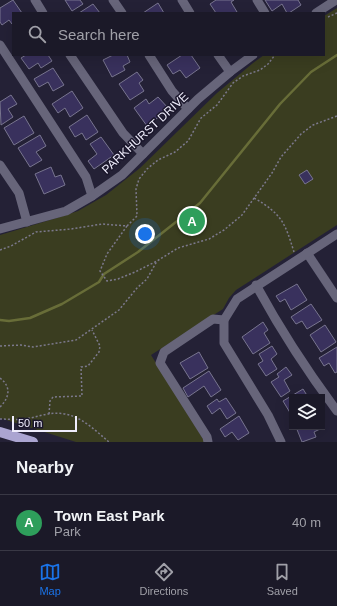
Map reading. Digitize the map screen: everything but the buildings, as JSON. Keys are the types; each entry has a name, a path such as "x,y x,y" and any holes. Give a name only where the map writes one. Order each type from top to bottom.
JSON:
{"main road":[{"path":"0,432 33,442"}],"street":[{"path":"35,0 42,12"},
{"path":"113,0 121,12"},
{"path":"182,0 189,12"},
{"path":"257,0 264,12"},
{"path":"317,12 330,2"},
{"path":"0,45 86,178 92,196"},
{"path":"71,56 123,133 143,154"},
{"path":"150,56 172,91 188,109"},
{"path":"219,56 230,72"},
{"name":"PARKHURST DRIVE","path":"0,229 66,211 92,196 122,175 188,109 230,72 252,56"},
{"path":"0,165 19,193 27,222"},
{"path":"280,442 268,415 224,343 224,320 237,299 256,285 337,234"},
{"path":"308,253 337,298"},
{"path":"256,285 276,322 314,380 337,411"},
{"path":"208,442 207,437 160,363 164,352 213,319 224,320"}],"path":[{"path":"325,18 337,13"},
{"path":"274,56 268,64 260,70 243,76 232,83 217,105 201,118 188,141 175,152 158,160 139,179 136,189 137,216 127,226 107,254 100,271 107,281 124,277 157,261 178,248 209,239 224,230 242,215 272,173 281,157 301,134 313,125 337,116"},
{"path":"254,198 269,206 285,224 297,260"},
{"path":"0,250 12,246 36,232 71,229 102,224 127,226"},
{"path":"0,346 33,346 76,340 119,310 137,288 147,279 157,261"},
{"path":"49,414 50,401 53,397 82,396 81,367 88,366 99,352 100,346 92,329"},
{"path":"0,378 3,379 8,393 6,401 0,407"},
{"path":"0,419 24,419 49,414 65,414 92,427 109,442"}],"green space":[{"path":"337,8 337,225 236,290 229,298 223,309 151,355 205,442 76,442 0,418 0,235 78,211 106,195 140,168 217,93 263,56 325,56 325,15"}],"waterway":[{"path":"0,320 9,321 30,318 62,304 99,282 104,274 138,252 200,203 280,104 311,72 337,55"}],"place":[{"name":"Town East Park","path":"192,221"}]}
